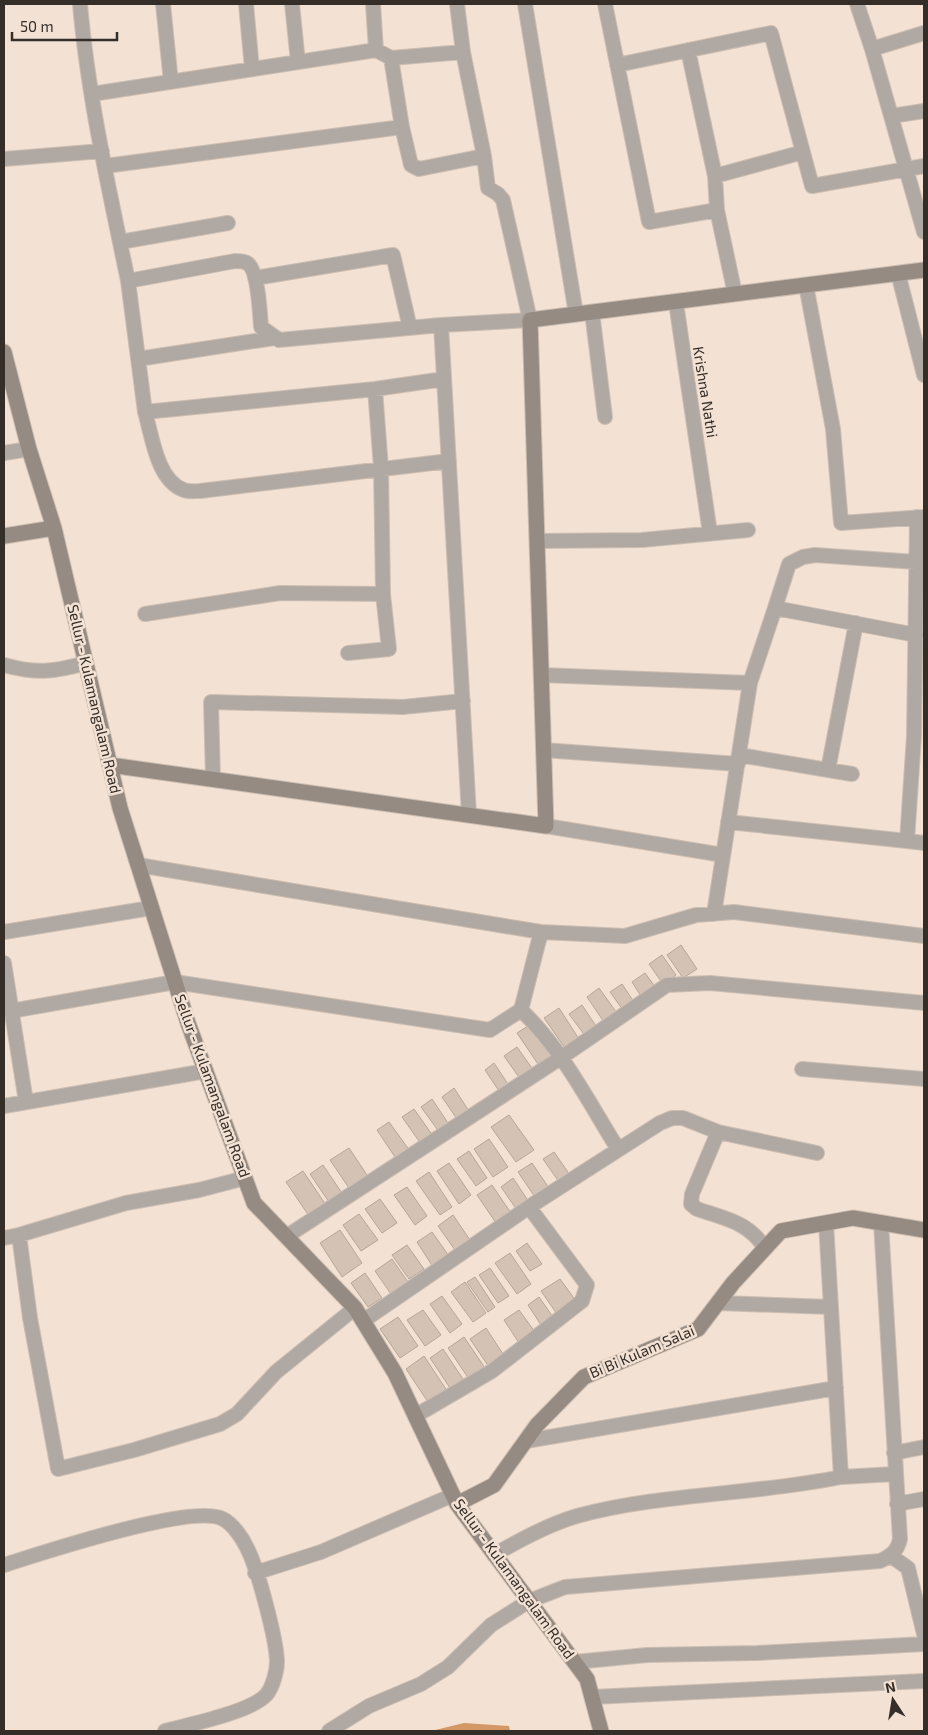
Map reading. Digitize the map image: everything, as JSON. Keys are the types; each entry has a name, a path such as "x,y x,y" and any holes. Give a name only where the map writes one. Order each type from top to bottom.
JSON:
{"street":[{"path":"80,4 84,53 128,281 145,412 163,471 173,483 184,490 200,491 449,461"},
{"path":"163,4 171,82"},
{"path":"246,4 252,69"},
{"path":"292,4 298,62"},
{"path":"373,4 376,50"},
{"path":"457,4 463,52 484,156 488,188 498,194 502,200 530,320 546,826"},
{"path":"525,4 576,314"},
{"path":"605,4 649,222 716,210"},
{"path":"857,4 872,49 924,232"},
{"path":"617,65 771,33 812,186 924,166"},
{"path":"872,49 924,33"},
{"path":"92,94 376,50 391,58 463,52"},
{"path":"688,50 715,176 716,210 735,294"},
{"path":"391,58 407,156 411,165 419,169 484,156"},
{"path":"891,116 924,111"},
{"path":"105,166 402,127"},
{"path":"4,159 102,150"},
{"path":"715,176 803,152"},
{"path":"120,242 228,223"},
{"path":"255,278 393,255 410,328"},
{"path":"128,281 235,261 246,262 252,268 255,278 261,328 279,340 441,325 530,320 676,303 924,270"},
{"path":"898,274 924,375"},
{"path":"806,285 832,429 841,523 921,517 916,562 914,736 907,841"},
{"name":"Krishna Nathi","path":"676,303 710,533"},
{"path":"592,312 606,417"},
{"path":"441,325 469,815"},
{"path":"138,359 274,338"},
{"name":"Sellur - Kulamangalam Road","path":"4,352 7,375 54,528 120,808 175,982 254,1203 359,1314 395,1373 455,1500 587,1679 601,1731"},
{"path":"145,412 375,389 444,379"},
{"path":"348,652 389,649 382,594 381,468 375,389"},
{"path":"4,453 29,449"},
{"path":"4,536 54,528"},
{"path":"537,541 642,540 748,530"},
{"path":"714,914 750,683 789,564 803,557 815,555 916,562"},
{"path":"146,614 280,593 382,594"},
{"path":"776,608 916,635"},
{"path":"828,770 856,623"},
{"path":"4,665 22,670 54,672 86,664"},
{"path":"541,675 750,683"},
{"path":"213,780 211,702 403,706 463,701"},
{"path":"543,750 738,759 852,774"},
{"path":"110,765 546,826 723,855"},
{"path":"728,822 924,843"},
{"path":"138,865 541,932 625,936 696,915 734,912 924,936"},
{"path":"4,932 151,908"},
{"path":"11,1012 175,982 490,1030 521,1010 541,932"},
{"path":"4,964 6,995 11,1012 26,1102"},
{"path":"287,1236 562,1057 667,985 710,983 924,1003"},
{"path":"521,1010 537,1025 562,1057 618,1149"},
{"path":"802,1068 924,1079"},
{"path":"4,1106 206,1071"},
{"path":"20,1235 30,1318 58,1469 134,1450 220,1424 237,1414 276,1372 359,1314 618,1149 672,1118 683,1118 718,1132 817,1153"},
{"path":"718,1132 692,1194 691,1204 697,1209 749,1229 756,1234 765,1248"},
{"path":"4,1238 20,1235 126,1203 199,1190 245,1178"},
{"path":"415,1416 492,1371 582,1301 587,1285 529,1207"},
{"name":"Bi Bi Kulam Salai","path":"455,1500 494,1485 537,1425 584,1377 698,1329 718,1303 781,1231 852,1218 924,1230"},
{"path":"826,1223 841,1477"},
{"path":"329,1731 369,1706 421,1684 448,1667 492,1625 529,1601 565,1587 880,1561 891,1556 898,1547 900,1539 881,1223"},
{"path":"718,1303 831,1307"},
{"path":"526,1441 836,1388"},
{"path":"894,1453 924,1447"},
{"path":"494,1555 535,1532 578,1516 652,1502 814,1483 841,1477 895,1474"},
{"path":"897,1504 924,1499"},
{"path":"255,1572 322,1552 455,1500"},
{"path":"4,1565 83,1541 175,1518 200,1514 223,1519 236,1532 248,1549 267,1611 277,1662 274,1681 267,1694 248,1708 166,1731"},
{"path":"891,1556 908,1568 924,1634"},
{"path":"574,1662 647,1655 757,1653 924,1644"},
{"path":"592,1697 924,1681"}],"shaded area":[{"path":"464,1723 509,1726 510,1731 431,1731"}],"building":[{"path":"681,945 697,969 683,978 667,955"},
{"path":"662,955 676,975 663,984 649,964"},
{"path":"645,973 656,988 642,998 632,982"},
{"path":"622,984 634,1002 623,1010 610,992"},
{"path":"599,988 619,1016 606,1025 587,997"},
{"path":"582,1005 598,1029 586,1037 569,1014"},
{"path":"559,1008 579,1039 565,1048 544,1018"},
{"path":"531,1024 554,1057 540,1067 517,1033"},
{"path":"517,1047 534,1071 521,1080 504,1056"},
{"path":"494,1063 510,1087 501,1094 485,1070"},
{"path":"454,1088 469,1111 457,1119 442,1097"},
{"path":"432,1099 450,1126 440,1133 421,1107"},
{"path":"414,1109 433,1136 421,1144 402,1117"},
{"path":"509,1115 534,1150 516,1162 491,1127"},
{"path":"389,1122 410,1151 397,1160 377,1130"},
{"path":"489,1139 508,1167 493,1177 474,1149"},
{"path":"349,1148 369,1178 351,1191 330,1160"},
{"path":"469,1151 487,1178 476,1186 457,1159"},
{"path":"554,1152 570,1175 559,1182 543,1159"},
{"path":"449,1163 471,1195 459,1204 437,1171"},
{"path":"532,1163 549,1188 535,1197 518,1172"},
{"path":"323,1165 344,1196 331,1205 310,1174"},
{"path":"303,1171 326,1205 309,1216 286,1182"},
{"path":"429,1172 452,1207 440,1215 416,1181"},
{"path":"513,1178 529,1202 517,1210 501,1187"},
{"path":"492,1185 511,1213 496,1223 477,1195"},
{"path":"407,1187 427,1216 415,1225 394,1195"},
{"path":"380,1199 397,1223 382,1233 365,1209"},
{"path":"359,1214 378,1240 361,1251 343,1225"},
{"path":"453,1215 470,1240 455,1250 438,1226"},
{"path":"340,1230 362,1263 342,1277 320,1243"},
{"path":"432,1232 449,1256 433,1267 417,1242"},
{"path":"527,1243 542,1264 530,1271 516,1251"},
{"path":"407,1245 424,1269 409,1279 392,1255"},
{"path":"510,1253 531,1284 517,1294 495,1263"},
{"path":"392,1259 408,1282 391,1294 375,1271"},
{"path":"490,1268 509,1296 498,1303 479,1275"},
{"path":"365,1273 382,1298 368,1307 351,1283"},
{"path":"475,1277 495,1307 488,1312 467,1282"},
{"path":"560,1279 576,1301 557,1314 541,1291"},
{"path":"465,1282 486,1313 473,1322 451,1292"},
{"path":"442,1296 462,1324 450,1333 430,1304"},
{"path":"539,1297 553,1317 541,1325 528,1305"},
{"path":"423,1310 441,1335 425,1346 407,1320"},
{"path":"519,1310 535,1332 519,1343 504,1320"},
{"path":"398,1317 418,1346 400,1358 380,1329"},
{"path":"486,1328 505,1357 489,1367 470,1339"},
{"path":"464,1337 485,1368 469,1379 448,1348"},
{"path":"443,1349 463,1379 450,1388 430,1358"},
{"path":"424,1356 446,1389 428,1402 406,1369"}]}
